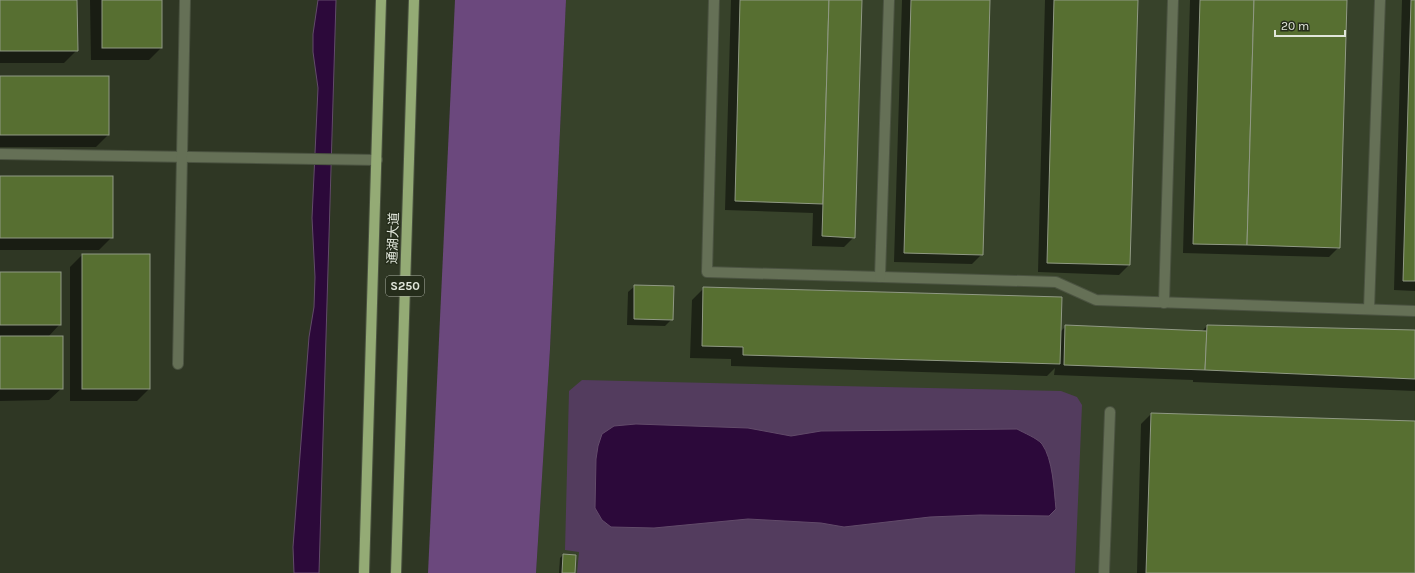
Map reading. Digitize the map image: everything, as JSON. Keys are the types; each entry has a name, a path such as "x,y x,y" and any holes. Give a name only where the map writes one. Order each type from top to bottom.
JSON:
{"main road":[{"name":"通湖大道","path":"364,573 381,0"},
{"name":"通湖大道","path":"396,573 414,0"}],"lane":[{"path":"178,364 186,0"},
{"path":"714,0 707,272 1056,282 1096,300 1415,311"},
{"path":"880,277 889,0"},
{"path":"1164,303 1173,0"},
{"path":"1369,309 1380,0"},
{"path":"0,154 376,160"},
{"path":"1104,573 1110,412"}],"shaded area":[{"path":"318,0 336,0 319,573 294,573 293,547 309,337 314,307 315,277 312,218 318,88 313,52 313,34"},
{"path":"455,0 566,0 550,349 536,573 428,573"},
{"path":"566,0 1415,0 1415,573 536,573 550,349"},
{"path":"582,380 1061,391 1077,397 1082,405 1075,573 577,573 579,552 565,550 569,391"},
{"path":"636,424 748,428 791,436 821,431 1017,429 1037,440 1046,450 1051,466 1056,509 1049,516 980,515 930,517 844,527 821,523 748,519 654,528 611,527 602,520 595,508 596,459 598,446 602,434 614,426"}],"building":[{"path":"0,0 77,0 78,51 0,51"},
{"path":"102,0 162,0 162,48 102,48"},
{"path":"740,0 829,0 823,204 735,201"},
{"path":"829,0 862,0 855,238 822,236"},
{"path":"911,0 990,0 983,255 904,253"},
{"path":"1054,0 1138,0 1130,265 1047,263"},
{"path":"1200,0 1254,0 1247,245 1193,244"},
{"path":"1254,0 1347,0 1340,248 1247,245"},
{"path":"1411,0 1415,0 1415,281 1403,281"},
{"path":"0,76 109,76 109,135 0,135"},
{"path":"0,176 113,176 113,238 0,238"},
{"path":"82,254 150,254 150,389 82,389"},
{"path":"0,272 61,272 61,325 0,325"},
{"path":"634,285 674,286 673,320 634,319"},
{"path":"703,287 1062,297 1060,364 743,355 743,347 702,346"},
{"path":"1065,325 1207,331 1205,370 1064,365"},
{"path":"1207,325 1415,330 1415,379 1205,370"},
{"path":"0,336 63,336 63,389 0,389"},
{"path":"1151,413 1415,421 1415,573 1146,573"},
{"path":"563,554 576,555 575,573 562,573"}]}
